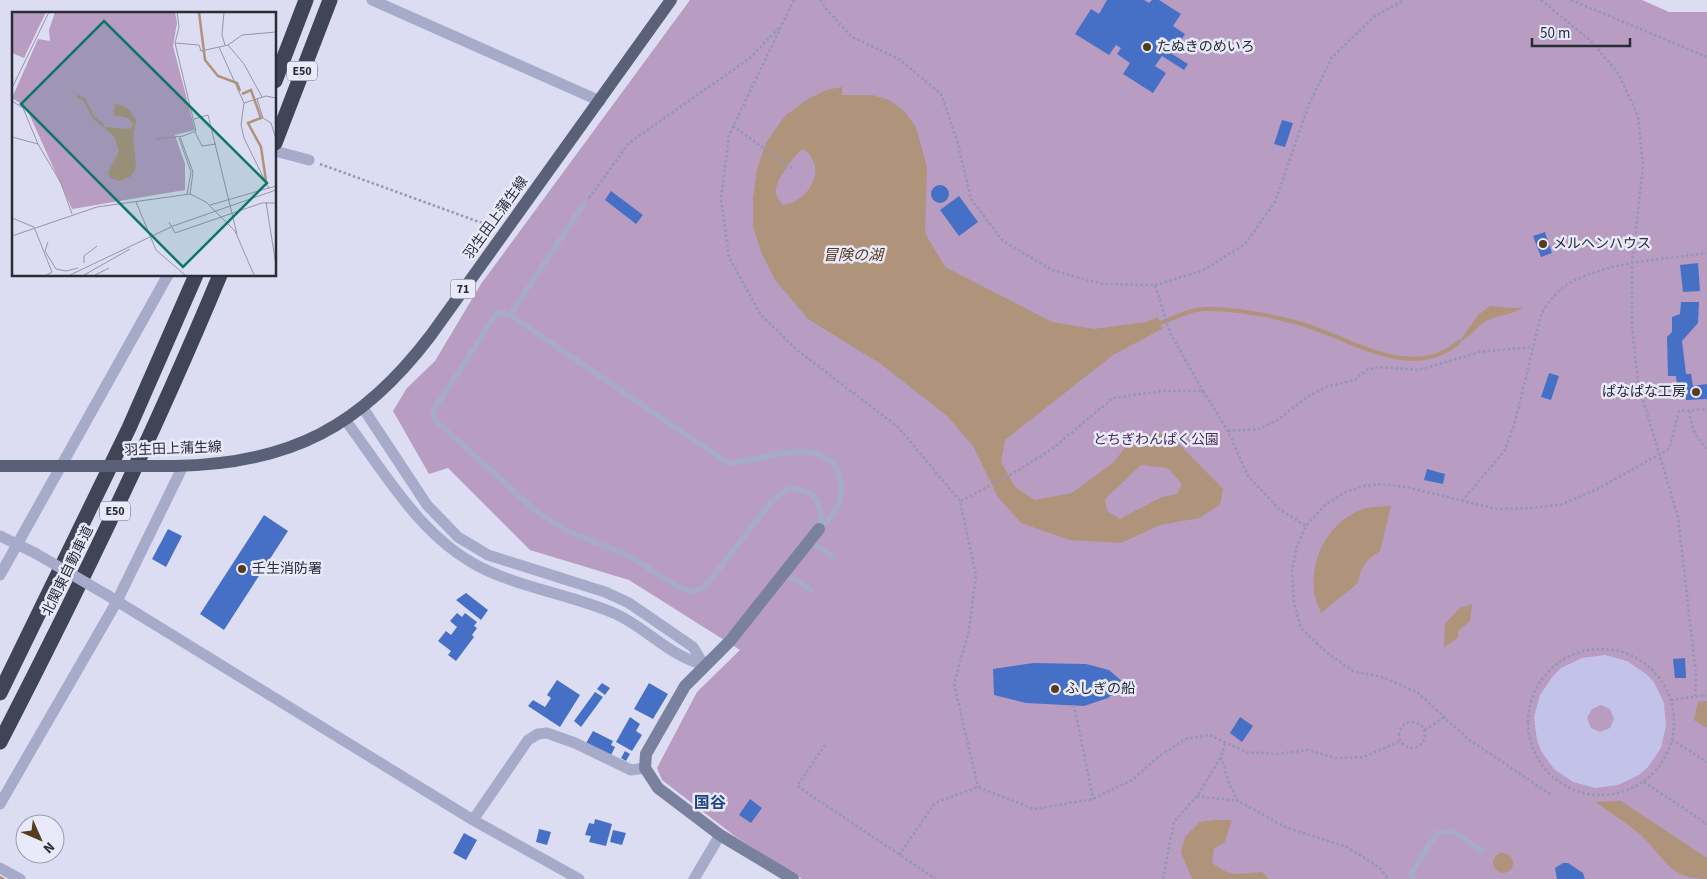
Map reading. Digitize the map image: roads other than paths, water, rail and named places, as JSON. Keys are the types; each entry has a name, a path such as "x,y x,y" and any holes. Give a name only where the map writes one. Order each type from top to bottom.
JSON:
{"highway":[{"name":"E50","path":"276,78 306,0"},
{"name":"E50","path":"276,140 330,0"},
{"name":"北関東自動車道","path":"0,693 129,428 196,276"},
{"name":"北関東自動車道","path":"0,742 89,566 149,438 220,276"}],"main road":[{"name":"羽生田上蒲生線","path":"0,466 179,466 220,464 254,459 305,440 346,420 363,408 410,363 671,0"}],"street":[{"path":"372,0 600,101"},
{"path":"276,150 309,160"},
{"path":"0,575 16,545 67,466 167,276"},
{"path":"363,408 427,505 458,537 488,555 605,592 629,603 693,647 704,665"},
{"path":"346,420 415,515 447,547 481,568 599,607 622,617 685,660 704,665"},
{"path":"0,804 111,599 179,466"},
{"path":"794,879 720,835 658,788 645,768 646,754 685,686 730,641 819,529"},
{"path":"0,536 16,545 35,552 473,820 579,879"},
{"path":"473,820 528,740 538,734 547,733 575,743 631,770 645,768"},
{"path":"694,879 720,835"},
{"path":"0,868 20,879"}],"lane":[{"path":"510,315 583,205"},
{"path":"497,313 510,315 728,463 740,463 798,450 810,450 822,455 832,463 839,474 842,495 840,504 828,522 819,529 822,517 820,504 812,493 789,488 772,501 704,588 691,592 678,587 631,558 565,530 537,512 435,420 433,411 497,313"},
{"path":"809,541 833,557"},
{"path":"784,573 811,590"},
{"path":"1414,879 1410,873 1437,834 1452,831 1481,851"}],"water":[{"name":"冒険の湖","path":"842,87 842,95 872,95 889,100 904,111 916,127 927,167 925,233 945,267 1052,322 1094,329 1146,322 1158,317 1162,329 1113,355 1005,440 1001,462 1015,487 1035,500 1072,493 1114,462 1134,436 1160,433 1179,444 1223,489 1220,505 1199,518 1160,525 1121,543 1070,540 1021,523 998,497 973,446 947,416 881,364 808,319 775,280 762,254 753,227 753,199 757,169 766,143 785,116 808,99 826,90","holes":["803,149 811,156 815,165 813,182 801,197 783,205 776,195 777,184 783,173","1141,465 1168,468 1182,484 1177,494 1162,497 1120,519 1107,511 1105,499"]},
{"path":"1490,306 1523,307 1488,320 1467,338 1459,342 1478,315"},
{"path":"1391,506 1380,551 1364,564 1358,583 1321,613 1315,596 1314,577 1319,553 1325,541 1341,522 1351,515 1366,508"},
{"path":"1472,604 1470,621 1458,631 1458,638 1444,647 1445,624 1460,608"},
{"path":"1707,701 1707,728 1694,720 1698,702"},
{"path":"1621,801 1707,858 1707,879 1684,876 1676,871 1669,866 1642,836 1595,802"},
{"path":"1232,820 1224,843 1214,848 1212,863 1230,873 1262,872 1269,879 1192,879 1181,852 1185,837 1200,822"},
{"path":"1499,853 1507,853 1513,859 1513,867 1507,873 1499,873 1493,867 1493,859"}],"waterway":[{"path":"1160,323 1198,309 1251,313 1298,323 1358,346 1400,358 1420,359 1440,354 1459,342"}],"place":[{"name":"たぬきのめいろ","path":"1147,47"},
{"name":"メルヘンハウス","path":"1543,244"},
{"name":"ぱなぱな工房","path":"1696,392"},
{"name":"壬生消防署","path":"242,569"},
{"name":"ふしぎの船","path":"1055,689"}],"district":[{"name":"国谷","path":"710,803"}],"park label":[{"name":"とちぎわんぱく公園","path":"1156,440"}]}
